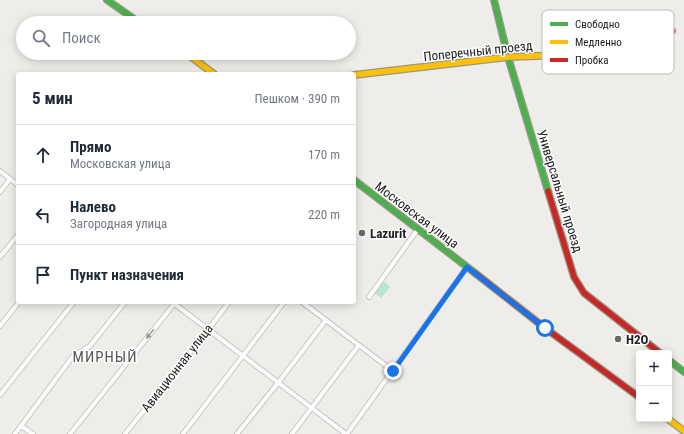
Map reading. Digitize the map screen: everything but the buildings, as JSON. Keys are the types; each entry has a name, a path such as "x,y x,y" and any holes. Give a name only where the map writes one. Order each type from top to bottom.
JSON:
{"street":[{"path":"107,0 130,16"},
{"name":"Универсальный проезд","path":"494,0 508,57 574,277 584,293 656,350"},
{"name":"Поперечный проезд","path":"356,75 508,57 542,55"},
{"path":"195,60 211,72"},
{"path":"0,172 16,184"},
{"path":"0,192 10,179"},
{"name":"Московская улица","path":"356,182 545,328 636,395"},
{"path":"369,297 418,229"},
{"path":"0,257 16,237"},
{"path":"174,304 346,434 467,267"},
{"path":"0,326 17,304"},
{"path":"0,395 72,304"},
{"path":"15,434 73,356 90,346 124,304"},
{"path":"70,434 172,304"},
{"name":"Авиационная улица","path":"124,434 208,330 227,304"},
{"path":"183,434 282,304"},
{"path":"305,304 393,371"},
{"path":"237,434 326,320"},
{"path":"292,434 359,346"},
{"path":"672,362 684,372"},
{"path":"672,422 684,431"},
{"path":"21,426 33,434"}],"green space":[{"path":"383,281 390,287 381,298 375,293"}],"traffic: fast":[{"path":"107,0 130,16"},
{"path":"494,0 508,57 548,191"},
{"path":"356,182 475,273"},
{"path":"672,362 684,372"}],"traffic: slow":[{"path":"356,75 508,57 542,56"},
{"path":"195,60 211,72"},
{"path":"672,422 684,431"}],"traffic: jam":[{"path":"548,191 574,277 584,293 656,350"},
{"path":"475,273 545,328 636,395"}],"place":[{"name":"Lazurit","path":"362,233"},
{"name":"Н2О","path":"618,339"}],"district":[{"name":"МИРНЫЙ","path":"105,357"}],"route":[{"path":"393,371 467,267 545,328"}]}
